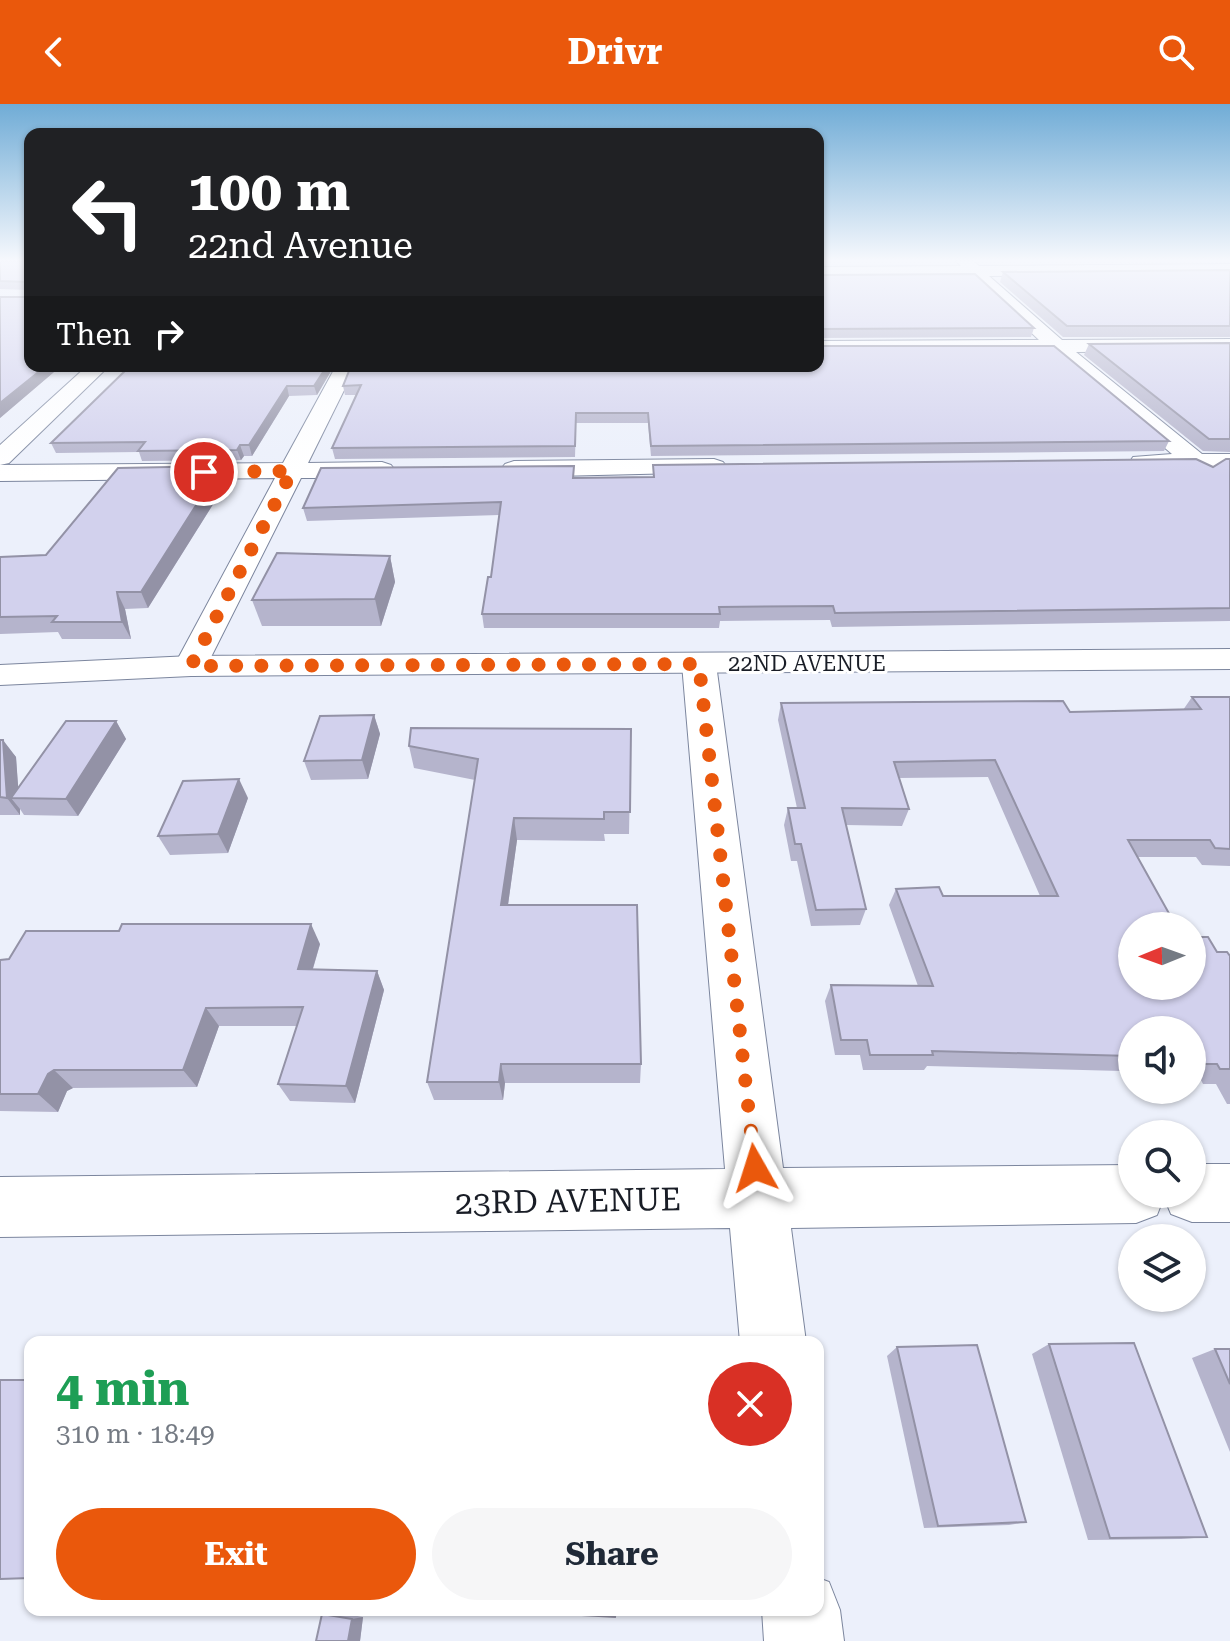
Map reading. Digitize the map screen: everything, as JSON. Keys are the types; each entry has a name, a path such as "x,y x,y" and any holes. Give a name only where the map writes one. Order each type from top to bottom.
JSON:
{"street":[{"path":"1043,333 1197,462"},
{"path":"824,347 1230,345"},
{"path":"0,458 93,372"},
{"path":"191,666 343,372"},
{"path":"1117,462 1197,462 1224,471"},
{"path":"483,469 736,466"},
{"path":"0,473 403,470"},
{"name":"22ND AVENUE","path":"0,675 191,666 1230,659"},
{"path":"699,664 772,1336"},
{"path":"1206,1193 1230,1193"},
{"name":"23RD AVENUE","path":"0,1207 1118,1194"},
{"path":"802,1616 804,1641"}],"building":[{"path":"0,333 24,333 24,372 39,372 0,403"},
{"path":"1230,343 1230,439 1209,439 1089,344"},
{"path":"824,346 1054,346 1169,441 651,446 648,413 576,413 575,446 332,448 361,385 343,386 349,372 824,372"},
{"path":"124,372 323,372 314,386 287,386 249,445 240,445 237,450 138,451 145,442 51,443"},
{"path":"1196,459 1213,467 1230,459 1230,608 835,613 833,606 719,607 720,614 482,614 488,577 491,577 501,502 303,508 321,468 574,466 573,478 654,477 653,465"},
{"path":"221,466 141,592 117,592 122,622 52,622 57,616 0,617 0,557 46,555 118,468"},
{"path":"277,553 390,556 375,599 252,600"},
{"path":"1192,697 1230,697 1230,849 1215,848 1210,840 1128,840 1168,912 1118,912 1118,1000 1206,1000 1208,937 1217,952 1227,952 1230,956 1230,1069 1206,1064 1206,1016 1118,1016 1118,1056 932,1051 933,1055 870,1055 867,1040 841,1040 831,985 933,986 896,889 939,887 943,896 1058,896 995,760 894,762 909,809 842,808 866,909 816,910 801,844 795,844 788,808 805,808 781,703 1063,701 1070,712 1201,709"},
{"path":"374,715 362,760 304,761 320,716"},
{"path":"66,721 116,721 66,799 11,798"},
{"path":"411,728 631,729 630,812 604,812 604,819 514,818 501,905 637,905 641,1064 501,1064 499,1082 427,1082 478,759 409,746"},
{"path":"0,740 3,740 7,798 0,797"},
{"path":"239,779 218,834 158,836 183,781"},
{"path":"122,924 311,924 298,969 377,971 346,1086 278,1084 303,1007 206,1008 183,1070 54,1070 48,1074 38,1094 0,1094 0,960 9,959 26,931 119,931"},
{"path":"1134,1343 1207,1537 1110,1538 1049,1344"},
{"path":"977,1345 1026,1522 938,1526 897,1347"},
{"path":"1215,1349 1230,1349 1230,1384"},
{"path":"0,1380 24,1380 24,1578 0,1579"},
{"path":"322,1616 352,1619 348,1641 316,1641"}],"route":[{"path":"204,472 292,471 191,666 699,664 755,1168"}]}
